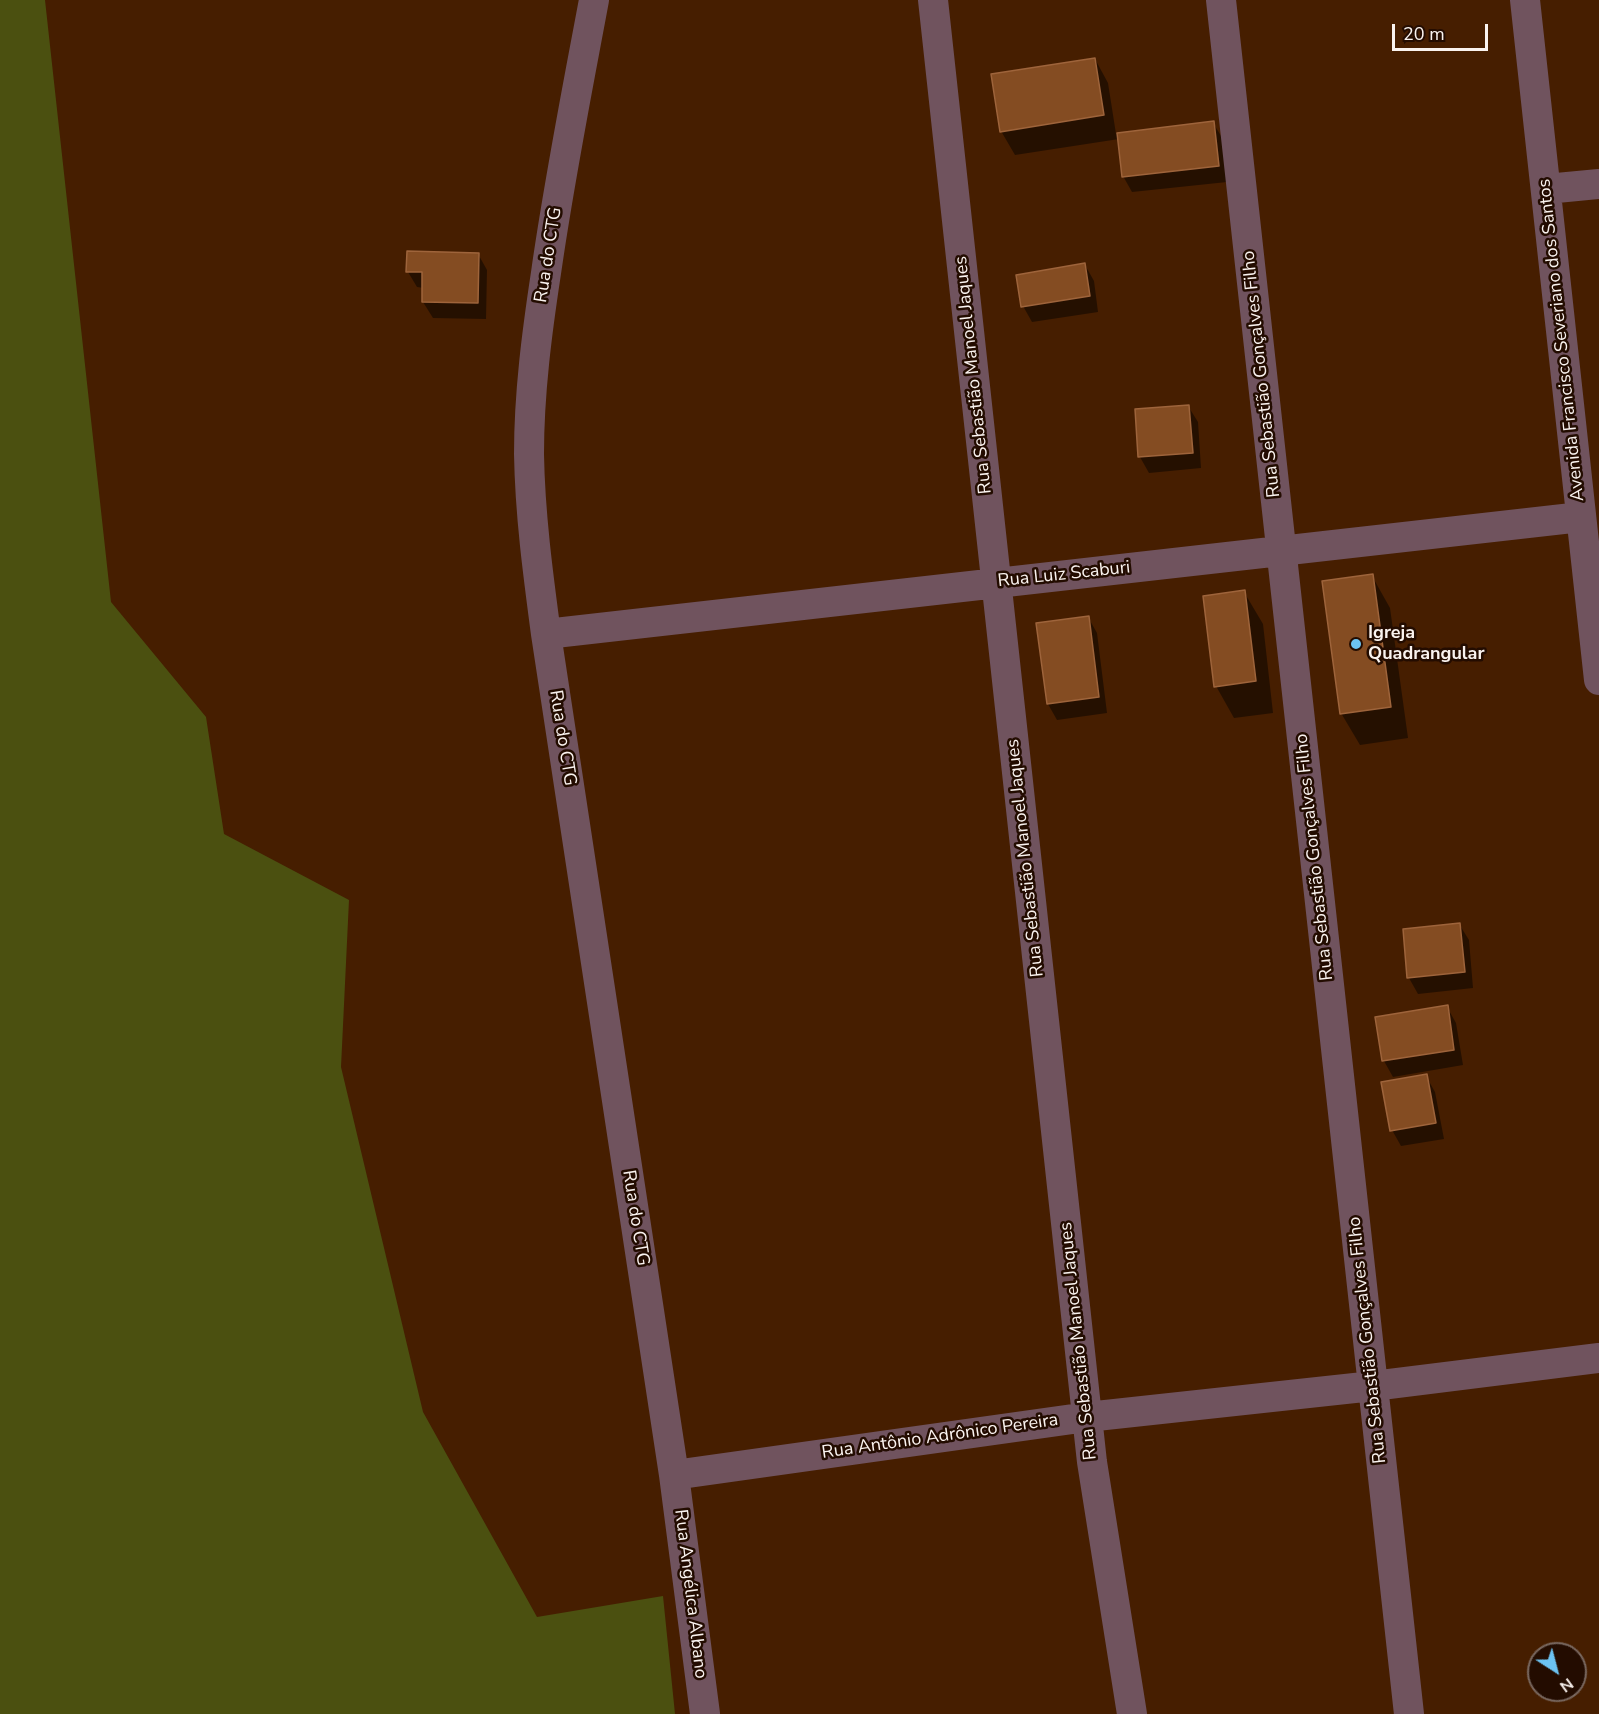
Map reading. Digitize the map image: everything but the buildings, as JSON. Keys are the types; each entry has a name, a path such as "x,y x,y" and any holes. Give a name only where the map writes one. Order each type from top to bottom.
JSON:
{"street":[{"name":"Rua do CTG","path":"594,0 552,228 540,309 533,374 530,453 532,522 546,634 674,1475"},
{"name":"Rua Sebastião Manoel Jaques","path":"933,0 1087,1417 1098,1503 1132,1714"},
{"name":"Rua Sebastião Gonçalves Filho","path":"1221,0 1409,1714"},
{"name":"Avenida Francisco Severiano dos Santos","path":"1525,0 1599,680"},
{"path":"1545,189 1599,184"},
{"name":"Rua Luiz Scaburi","path":"546,634 1581,517"},
{"name":"Rua Antônio Adrônico Pereira","path":"674,1475 1087,1417 1373,1386 1599,1358"},
{"name":"Rua Angélica Albano","path":"674,1475 705,1714"}],"green space":[{"path":"0,0 45,0 111,602 206,717 224,834 349,900 341,1067 423,1412 537,1617 663,1596 675,1714 0,1714"}],"place":[{"name":"Igreja Quadrangular","path":"1356,644"}]}
